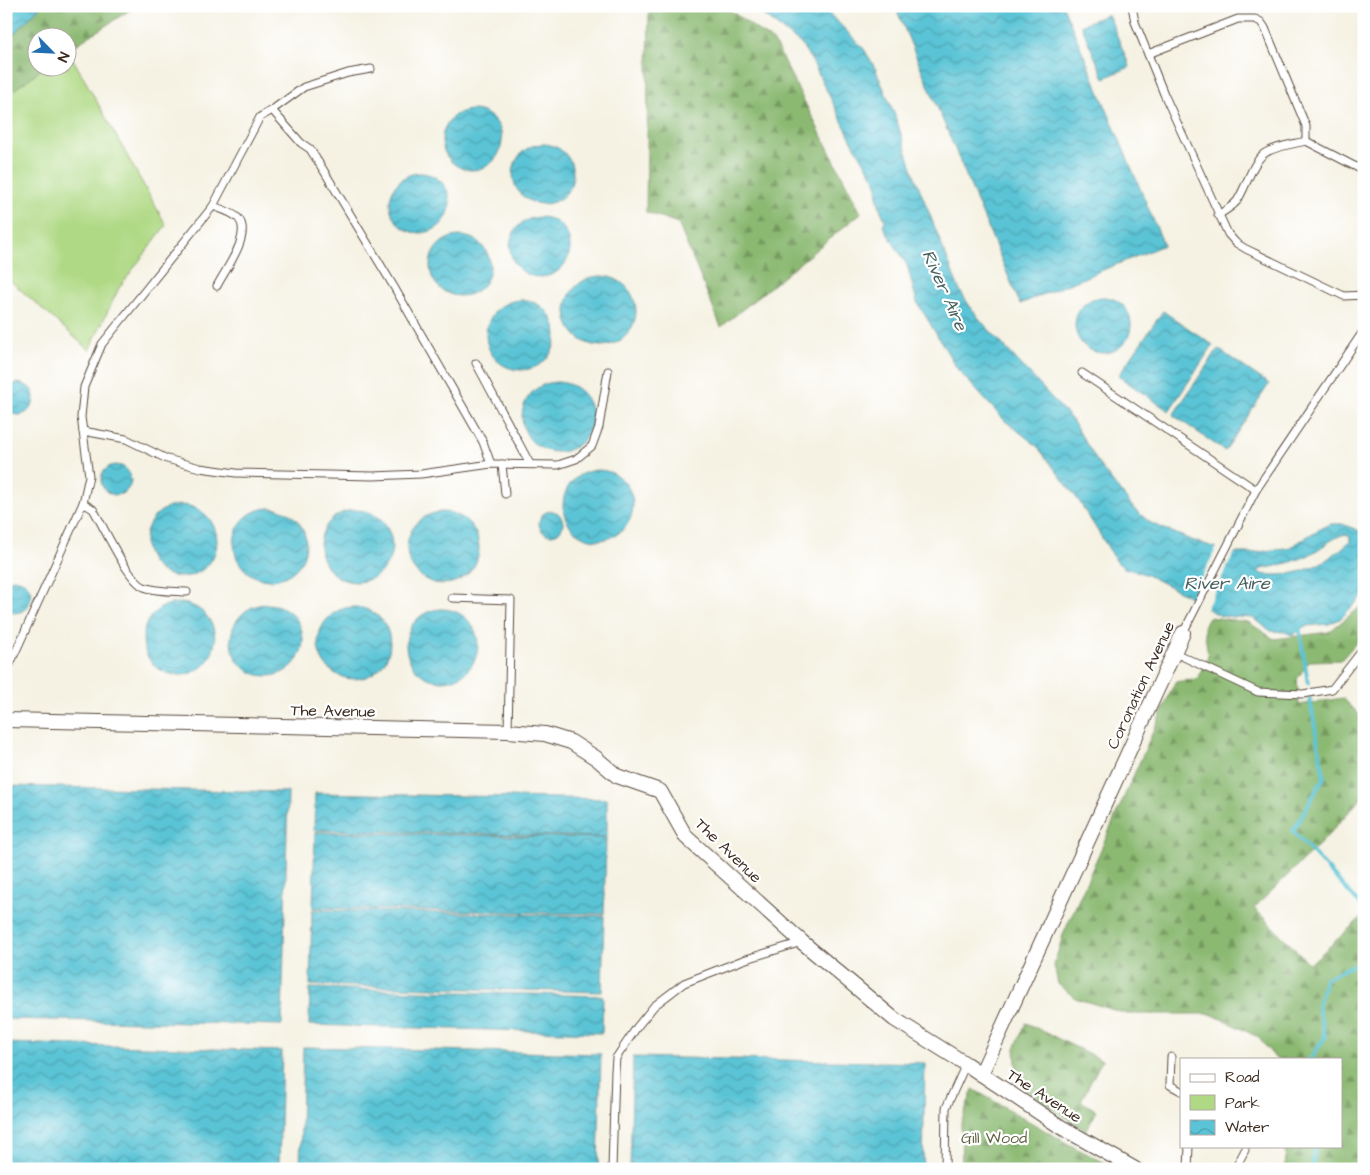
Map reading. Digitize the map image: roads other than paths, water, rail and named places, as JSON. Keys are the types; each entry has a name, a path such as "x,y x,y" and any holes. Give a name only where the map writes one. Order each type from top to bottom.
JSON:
{"street":[{"name":"Coronation Avenue","path":"981,1074 1183,633"},
{"name":"The Avenue","path":"6,720 508,731 546,734 571,742 596,758 618,776 660,790 686,837 802,942 894,1019 1061,1127 1135,1169"}],"lane":[{"path":"1132,6 1135,22 1164,94 1228,234 1236,243 1246,249 1344,296 1364,295"},
{"path":"1148,54 1238,18 1255,19 1261,22 1306,126 1306,141"},
{"path":"6,673 83,503 88,476 82,417 84,387 102,344 213,206 260,117 304,87 348,73 371,69"},
{"path":"272,110 301,143 310,149 324,171 394,287 483,442 491,464"},
{"path":"1218,215 1230,208 1237,200 1265,153 1306,141 1364,171"},
{"path":"213,206 230,212 239,218 243,228 242,239 217,286"},
{"name":"Coronation Avenue","path":"1183,633 1256,490 1364,330"},
{"path":"476,364 530,464"},
{"path":"83,432 126,439 168,460 200,468 236,473 373,476 412,475 491,464 558,465 576,459 592,446 600,428 608,371"},
{"path":"1082,373 1256,490"},
{"path":"502,464 505,494"},
{"path":"83,503 93,509 130,576 144,586 187,592"},
{"path":"452,598 511,600 508,731"},
{"path":"1173,652 1258,692 1303,694 1332,689 1364,648"},
{"path":"612,1169 616,1058 654,1006 684,983 743,960 802,942"},
{"path":"1171,1057 1170,1085 1180,1090"},
{"path":"945,1169 946,1108 966,1064"},
{"path":"1188,1169 1189,1148"},
{"path":"1235,1169 1245,1150"}],"water":[{"path":"6,6 41,6 6,42"},
{"name":"River Aire","path":"751,6 822,6 864,49 875,68 894,113 915,177 959,289 981,321 1072,420 1100,466 1135,510 1151,523 1191,540 1234,553 1253,553 1291,547 1330,524 1342,524 1360,531 1364,526 1364,595 1340,619 1329,624 1305,626 1293,635 1271,631 1253,618 1221,616 1185,594 1145,574 1124,568 1117,562 1079,501 1036,445 1004,420 958,370 917,302 907,265 883,226 885,220 878,201 877,183 853,143 812,61 801,44","holes":["1345,534 1350,537 1350,541 1330,557 1298,572 1274,575 1261,574 1258,570 1301,558"]},
{"path":"895,6 1063,6 1164,245 1020,304"},
{"path":"1108,14 1130,67 1104,78 1081,25"},
{"path":"472,110 489,115 497,123 502,140 497,157 489,165 472,170 455,165 447,157 442,140 447,123 455,115"},
{"path":"543,144 560,149 568,157 573,174 568,191 560,199 543,204 526,199 518,191 513,174 518,157 526,149"},
{"path":"420,173 437,178 445,186 450,203 445,220 437,228 420,233 403,228 395,220 390,203 395,186 403,178"},
{"path":"540,217 557,222 565,230 570,247 565,264 557,272 540,277 523,272 515,264 510,247 515,230 523,222"},
{"path":"460,236 477,241 485,249 490,266 485,283 477,291 460,296 443,291 435,283 430,266 435,249 443,241"},
{"path":"601,276 620,282 630,292 636,311 630,330 620,340 601,346 582,340 572,330 566,311 572,292 582,282"},
{"path":"1103,297 1118,302 1126,310 1131,325 1126,340 1118,348 1103,353 1088,348 1080,340 1075,325 1080,310 1088,302"},
{"path":"521,300 540,306 550,316 556,335 550,354 540,364 521,370 502,364 492,354 486,335 492,316 502,306"},
{"path":"1163,311 1213,345 1169,411 1118,376"},
{"path":"1218,349 1269,384 1225,451 1173,415"},
{"path":"557,382 576,388 586,398 592,417 586,436 576,446 557,452 538,446 528,436 522,417 528,398 538,388"},
{"path":"16,383 26,386 32,391 34,398 28,411 22,414 14,414 6,409 6,389"},
{"path":"116,465 127,469 131,480 127,491 116,495 105,491 101,480 105,469"},
{"path":"598,470 617,476 627,486 633,505 627,524 617,534 598,540 579,534 569,524 563,505 569,486 579,476"},
{"path":"188,505 207,515 215,527 217,541 215,555 207,567 195,575 174,577 155,567 147,555 145,534 155,515 167,507"},
{"path":"277,508 296,518 304,530 306,544 304,558 296,570 284,578 263,580 244,570 236,558 234,537 244,518 256,510"},
{"path":"363,510 382,520 390,532 392,546 390,560 382,572 370,580 349,582 330,572 322,560 320,539 330,520 342,512"},
{"path":"551,511 560,514 563,523 560,532 551,535 542,532 539,523 542,514"},
{"path":"450,512 469,522 477,534 479,548 477,562 469,574 457,582 436,584 417,574 409,562 407,541 417,522 429,514"},
{"path":"13,579 22,581 28,586 31,593 31,600 28,606 22,611 15,613 6,611 6,581"},
{"path":"186,603 205,613 213,625 215,639 213,653 205,665 193,673 172,675 153,665 145,653 143,632 153,613 165,605"},
{"path":"274,604 293,614 301,626 303,640 301,654 293,666 281,674 260,676 241,666 233,654 231,633 241,614 253,606"},
{"path":"361,607 380,617 388,629 390,643 388,657 380,669 368,677 347,679 328,669 320,657 318,636 328,617 340,609"},
{"path":"449,609 468,619 476,631 478,645 476,659 468,671 456,679 435,681 416,671 408,659 406,638 416,619 428,611"},
{"path":"6,786 288,792 282,1025 6,1019"},
{"path":"315,793 607,799 607,837 314,830"},
{"path":"315,832 606,838 604,914 313,908"},
{"path":"312,910 604,916 602,992 310,985"},
{"path":"310,988 603,996 602,1033 309,1025"},
{"path":"6,1043 282,1051 279,1169 6,1169"},
{"path":"303,1047 601,1054 598,1169 300,1169"},
{"path":"633,1057 925,1063 923,1169 630,1169"}],"waterway":[{"path":"1299,626 1308,683"},
{"path":"1310,699 1324,777 1293,831 1364,909"},
{"path":"1311,1058 1325,1037 1318,1006 1326,978 1364,960"},
{"path":"1314,1169 1315,1148"}],"park label":[{"name":"Gill Wood","path":"994,1137"}]}
